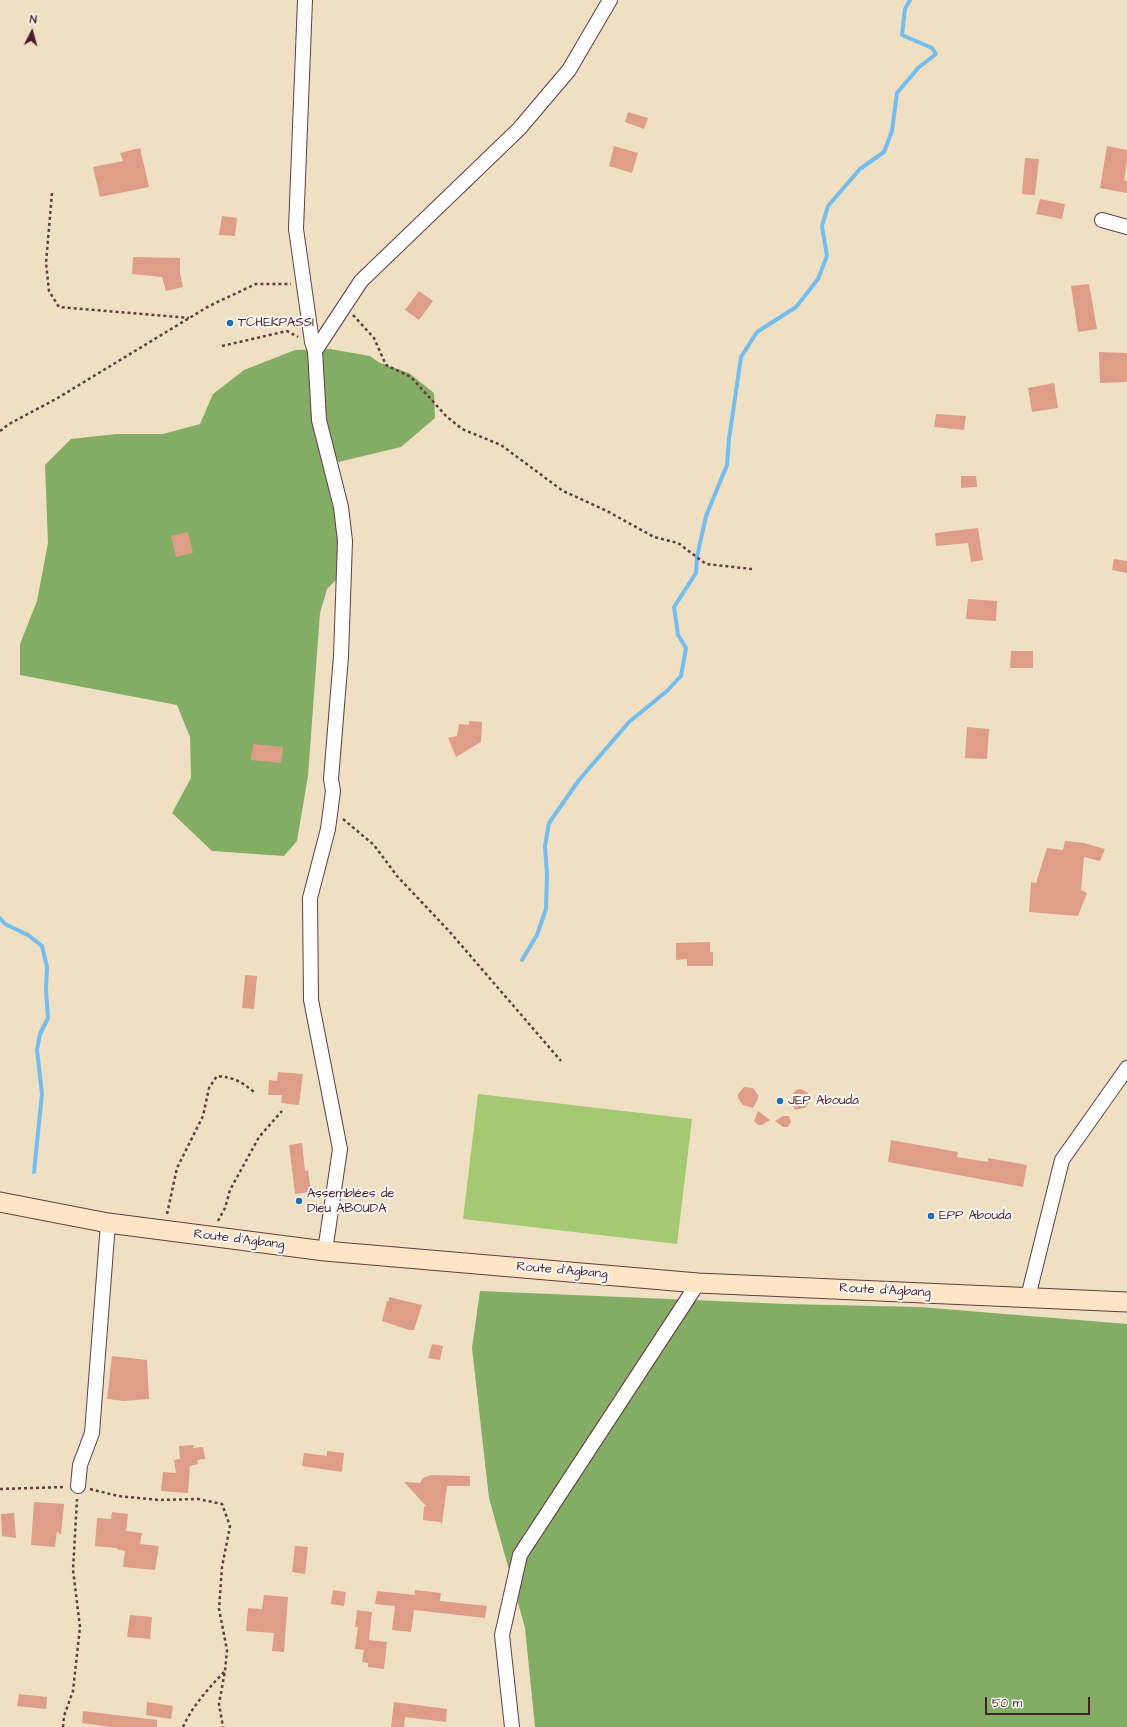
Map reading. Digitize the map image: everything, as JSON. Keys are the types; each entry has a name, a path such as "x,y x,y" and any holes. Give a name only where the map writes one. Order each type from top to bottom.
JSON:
{"main road":[{"name":"Route d'Agbang","path":"0,1202 108,1223 325,1251 698,1283 1127,1302"}],"street":[{"path":"305,0 296,229 313,346 319,420 341,507 345,541 341,656 330,779 333,791 328,829 310,898 311,1000 340,1149 325,1251"},
{"path":"313,346 345,305 361,281 519,129 569,70 610,0"},
{"path":"1102,220 1127,227"},
{"path":"1028,1297 1062,1160 1127,1068"},
{"path":"78,1486 80,1465 92,1433 108,1223"},
{"path":"512,1727 502,1635 520,1555 698,1283"}],"path":[{"path":"52,193 46,263 49,291 59,307 190,318"},
{"path":"0,431 9,424 56,399 209,306 256,284 303,284"},
{"path":"345,305 374,338 386,365 411,377 446,416 462,430 501,445 563,491 607,511 654,538 678,543 706,564 752,569"},
{"path":"222,346 287,332 313,346"},
{"path":"331,808 374,845 396,876 449,931 561,1061"},
{"path":"161,1230 169,1208 177,1168 203,1116 209,1088 217,1076 228,1076 243,1082 254,1092"},
{"path":"211,1236 225,1208 230,1190 259,1137 282,1111"},
{"path":"0,1488 78,1486 118,1496 159,1500 198,1499 222,1504 230,1526 222,1567 220,1608 227,1650 225,1671 218,1704 223,1727"},
{"path":"64,1727 64,1716 73,1691 80,1627 73,1570 78,1486"},
{"path":"183,1727 191,1711 205,1692 225,1671"}],"green space":[{"path":"330,349 370,356 380,363 409,373 434,393 435,418 401,447 326,465 338,517 339,577 327,589 320,613 308,776 297,841 284,856 212,851 172,813 191,778 190,737 177,705 20,675 20,644 37,601 48,543 45,465 71,439 116,434 163,434 200,424 213,394 244,370 295,350"},
{"path":"478,1094 692,1119 677,1244 463,1219"},
{"path":"480,1291 786,1304 920,1307 1127,1324 1127,1727 535,1727 525,1628 489,1498 472,1348"}],"building":[{"path":"628,112 648,118 644,129 625,122"},
{"path":"614,146 638,153 632,173 609,166"},
{"path":"1107,146 1127,150 1124,180 1127,181 1127,193 1100,188"},
{"path":"140,148 149,187 100,197 93,167 123,161 120,153"},
{"path":"1025,158 1039,159 1035,195 1022,194"},
{"path":"1040,199 1065,204 1062,219 1036,214"},
{"path":"222,216 237,218 235,236 219,235"},
{"path":"133,257 180,258 180,273 183,287 166,291 162,277 132,274"},
{"path":"1089,284 1097,329 1078,332 1071,286"},
{"path":"419,291 433,301 419,320 405,310"},
{"path":"1099,352 1127,353 1127,382 1100,383"},
{"path":"1054,383 1058,408 1032,412 1028,388"},
{"path":"936,414 966,416 964,430 934,427"},
{"path":"961,476 976,476 977,487 961,488"},
{"path":"978,528 983,560 971,562 968,543 936,546 935,533"},
{"path":"188,532 193,553 176,557 171,536"},
{"path":"1114,559 1127,561 1127,573 1112,570"},
{"path":"968,599 997,601 996,621 966,619"},
{"path":"1011,651 1033,651 1033,668 1010,668"},
{"path":"469,721 482,722 481,742 456,757 448,738 457,736 459,724 469,725"},
{"path":"967,727 989,729 987,759 965,758"},
{"path":"253,744 283,747 281,763 251,760"},
{"path":"1065,841 1084,843 1105,849 1100,861 1084,857 1081,890 1087,893 1078,916 1029,912 1031,882 1036,883 1047,848 1063,850"},
{"path":"710,942 710,952 713,952 713,966 687,966 687,959 676,960 676,943"},
{"path":"245,975 257,976 254,1009 242,1008"},
{"path":"278,1072 303,1074 299,1105 281,1103 282,1095 268,1095 269,1080 277,1081"},
{"path":"744,1087 753,1088 758,1095 758,1099 753,1108 743,1105 738,1098 738,1094"},
{"path":"801,1089 808,1093 810,1101 805,1108 795,1110 791,1097 796,1090"},
{"path":"758,1111 770,1120 762,1125 758,1125 754,1121"},
{"path":"783,1116 789,1116 791,1122 788,1127 783,1127 775,1121"},
{"path":"891,1140 958,1152 957,1157 988,1162 988,1158 1027,1165 1023,1187 888,1162"},
{"path":"302,1143 305,1171 308,1170 311,1192 295,1194 289,1145"},
{"path":"389,1297 422,1305 414,1330 409,1330 382,1321"},
{"path":"432,1344 443,1346 440,1360 428,1358"},
{"path":"112,1356 147,1360 149,1399 124,1401 107,1399"},
{"path":"194,1445 193,1448 203,1447 205,1459 197,1460 198,1464 190,1466 188,1493 161,1491 163,1472 176,1473 174,1460 180,1459 179,1446"},
{"path":"327,1451 344,1453 342,1472 302,1466 304,1453 327,1456"},
{"path":"431,1475 470,1476 470,1486 447,1486 442,1524 440,1522 423,1520 424,1506 427,1507 404,1482 420,1483 423,1478"},
{"path":"34,1502 64,1504 61,1535 57,1531 55,1547 31,1545"},
{"path":"112,1512 128,1514 126,1531 142,1533 140,1544 159,1546 155,1570 123,1567 125,1551 117,1548 95,1546 97,1518 111,1519"},
{"path":"14,1513 16,1538 2,1536 1,1514"},
{"path":"295,1546 308,1547 305,1574 292,1572"},
{"path":"333,1590 346,1592 344,1606 331,1604"},
{"path":"415,1590 441,1593 440,1601 487,1606 485,1618 414,1610 411,1632 392,1630 395,1606 375,1604 377,1591 415,1595"},
{"path":"264,1595 288,1597 284,1652 272,1651 274,1633 246,1631 248,1608 262,1609"},
{"path":"357,1610 372,1612 369,1640 387,1642 384,1669 368,1667 368,1663 362,1662 364,1650 355,1649 358,1627 355,1627"},
{"path":"130,1615 152,1617 150,1639 127,1637"},
{"path":"19,1694 47,1697 46,1709 17,1706"},
{"path":"147,1702 173,1706 171,1719 146,1715"},
{"path":"394,1702 447,1709 446,1722 405,1717 404,1727 391,1727"},
{"path":"83,1711 157,1720 157,1727 110,1727 82,1723"}],"waterway":[{"path":"522,960 537,935 546,909 547,874 545,846 549,823 579,780 629,722 667,691 681,676 686,648 678,635 674,607 696,573 697,557 706,516 727,465 729,439 741,357 757,332 796,307 818,279 827,256 822,226 828,206 860,169 884,152 892,131 897,93 918,68 936,54 932,48 902,35 905,9 910,0"},
{"path":"0,918 5,924 28,935 42,946 47,967 46,990 48,1018 40,1034 37,1050 42,1094 34,1172"}],"place":[{"name":"TCHEKPASSI","path":"230,323"},
{"name":"JEP Abouda","path":"780,1101"},
{"name":"Assemblées de Dieu ABOUDA","path":"299,1201"},
{"name":"EPP Abouda","path":"931,1216"}]}
